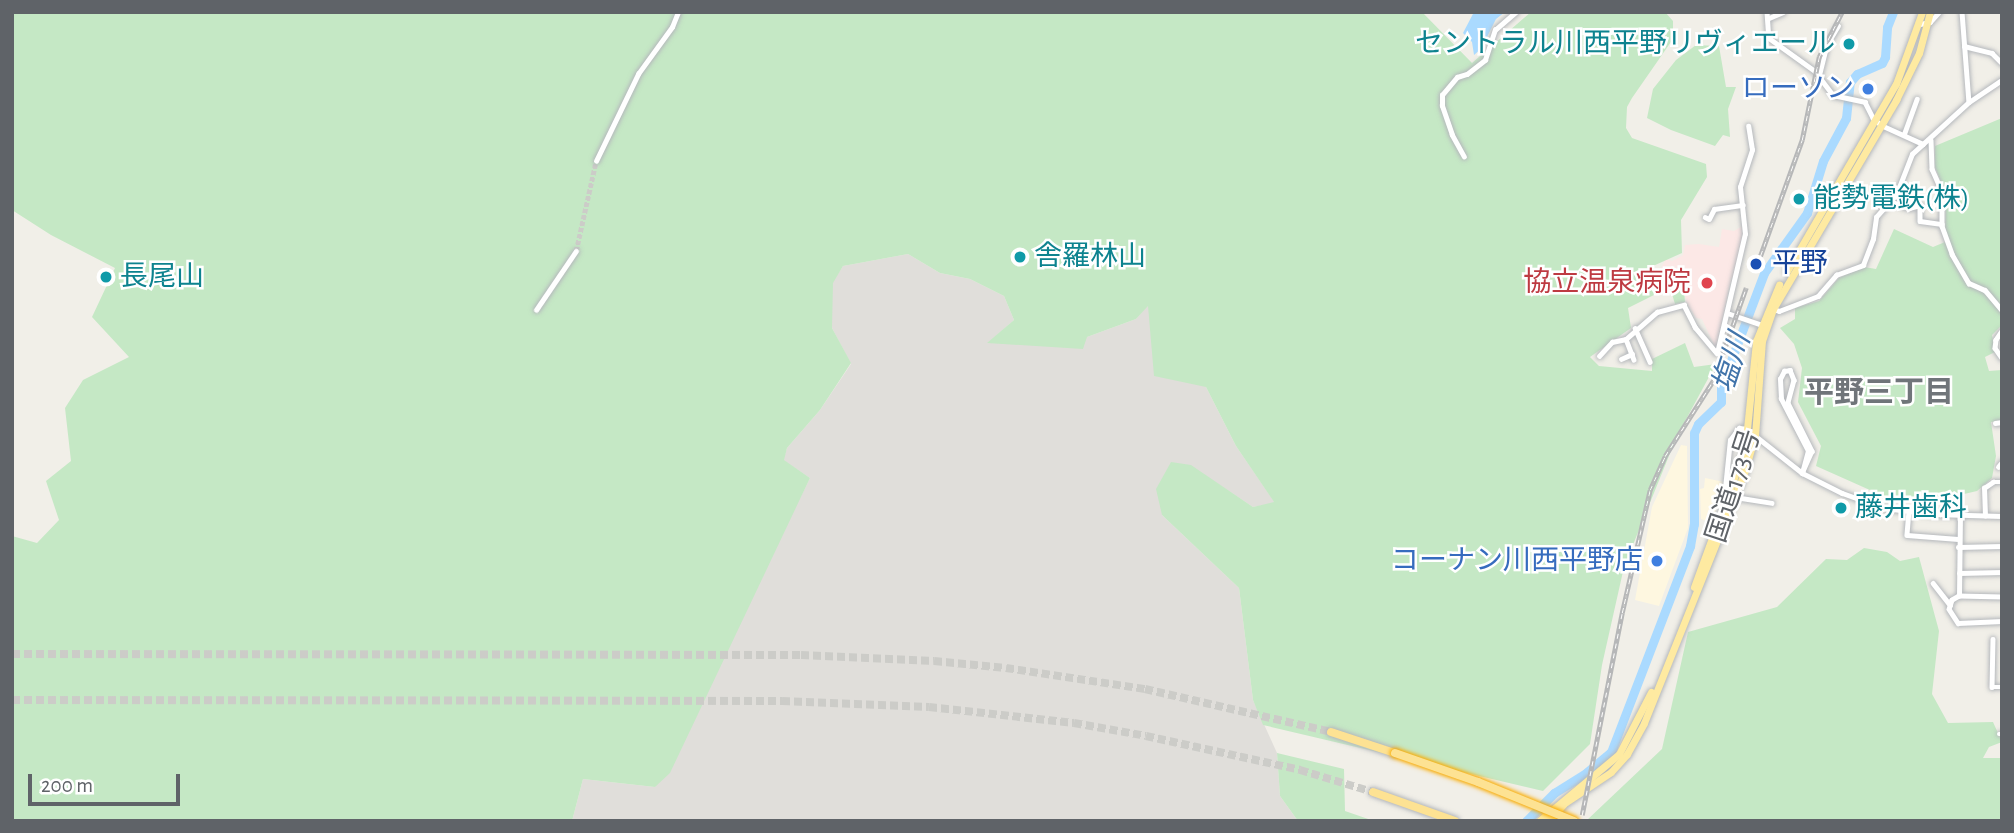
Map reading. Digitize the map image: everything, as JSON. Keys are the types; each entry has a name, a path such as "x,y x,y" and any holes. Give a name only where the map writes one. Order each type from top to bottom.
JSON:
{"highway":[{"name":"国道173号","path":"1922,12 1924,23"},
{"name":"国道173号","path":"1548,821 1566,803 1611,772 1627,754 1648,711 1732,494 1751,432 1763,326 1770,308 1919,53 1924,23 1930,12"},
{"name":"国道173号","path":"1539,821 1563,798 1606,768 1633,733 1732,494"},
{"path":"1331,732 1478,782 1574,821"},
{"path":"1373,792 1455,821"}],"street":[{"path":"596,161 638,74 671,27 678,12"},
{"path":"1464,156 1449,127 1442,95 1457,77 1467,75 1485,60 1495,30 1516,12"},
{"path":"1783,12 1768,15 1769,38 1819,75 1833,95 1865,102 1878,123 1923,144"},
{"path":"1924,23 1939,12"},
{"path":"1962,12 1969,102"},
{"path":"1819,75 1827,44 1838,26"},
{"path":"1964,46 1992,53 2002,63"},
{"path":"1770,308 1779,311 1818,296 1836,275 1863,265 1873,239 1876,217 1896,195 1912,154 1931,140 1969,102 2002,80"},
{"path":"1904,134 1917,99"},
{"path":"1599,356 1612,342 1626,339 1635,328 1657,312 1684,304 1695,327 1717,353 1745,234 1741,178 1752,150 1748,126"},
{"path":"1931,140 1932,169 1942,191 1942,224 1952,254 1969,283 1985,290 2002,310"},
{"path":"1890,201 1909,208 1920,205 1920,221 1942,224"},
{"path":"1705,218 1709,219 1714,209 1743,205"},
{"path":"537,310 576,251"},
{"path":"1727,313 1763,326"},
{"path":"1635,328 1650,362"},
{"path":"2002,331 1996,340 1996,348 2002,358"},
{"path":"1621,359 1633,357 1626,339"},
{"path":"1784,371 1793,373 1788,403 1812,451 1802,473 1808,451 1782,404 1780,379 1784,371"},
{"path":"1995,423 2002,422"},
{"path":"1772,503 1732,494 1725,488 1730,440 1739,428 1751,432 1802,473 1842,493 1884,508 2002,516"},
{"path":"1985,516 1984,488 1993,482 2002,482"},
{"path":"1909,511 1907,535 1958,539"},
{"path":"1950,605 1959,596 1960,515"},
{"path":"1958,547 2002,546"},
{"path":"1959,573 2002,572"},
{"path":"1933,583 1950,605 1949,609 1958,623 2002,621"},
{"path":"1959,596 2002,597"},
{"path":"1993,639 1992,687 2002,687"}],"shaded area":[{"name":"協立温泉病院","path":"1744,225 1736,273 1731,279 1716,349 1702,319 1696,318 1687,303 1680,278 1661,268 1666,259 1672,261 1683,255 1685,245 1719,247 1722,229 1734,231"},
{"path":"908,254 940,273 970,279 1004,296 1014,320 988,343 1087,337 1136,319 1148,305 1206,387 1236,446 1275,503 1253,507 1191,466 1162,515 1239,588 1253,700 1277,753 1280,796 1298,821 572,821 583,779 655,787 810,478 783,460 787,448 820,410 851,364 832,328 832,283 843,266"},
{"path":"1681,445 1687,446 1688,528 1659,606 1635,600 1652,507"},
{"path":"1705,478 1724,482 1712,523 1701,519 1700,489 1704,488"}],"green space":[{"path":"12,12 1422,12 1472,63 1531,12 1665,12 1673,21 1673,39 1627,107 1626,128 1632,138 1706,164 1707,177 1681,220 1682,253 1653,266 1657,274 1679,280 1684,290 1685,302 1675,304 1670,287 1628,308 1631,328 1590,357 1599,366 1652,371 1652,359 1685,343 1694,367 1716,364 1677,436 1624,567 1602,665 1590,744 1543,791 1263,725 1253,700 1239,588 1162,515 1156,489 1171,462 1191,465 1253,507 1274,502 1236,446 1206,387 1154,376 1148,306 1136,319 1087,337 1083,349 987,343 1014,320 1004,296 970,279 940,273 908,254 843,266 833,283 832,328 851,363 820,410 787,448 784,460 810,478 670,773 655,787 583,779 572,821 12,821 12,536 37,543 59,520 46,481 71,461 65,408 83,380 129,357 92,317 115,268 51,235 12,210"},
{"path":"1696,45 1719,46 1726,87 1736,87 1728,109 1730,137 1723,135 1715,146 1647,118 1653,89 1676,60"},
{"path":"2002,118 2002,325 1992,335 1995,352 1985,357 1989,371 2002,370 2002,421 1991,422 1996,456 1992,478 1977,491 1938,500 1890,499 1816,466 1821,446 1798,402 1802,368 1794,344 1780,328 1795,319 1795,308 1819,301 1839,278 1864,267 1876,269 1894,229 1933,247 1945,242 1946,194 1935,167 1935,146"},
{"path":"1864,548 1887,552 1900,561 1919,557 1939,631 1932,694 1948,723 1993,722 2002,742 1989,747 1983,758 2002,758 2002,821 1586,821 1662,749 1688,632 1777,607 1826,559 1847,560"},
{"path":"1277,753 1344,769 1345,811 1374,821 1298,821 1280,796"}],"water":[{"path":"1474,12 1505,12 1496,19 1481,49 1474,55 1472,42 1463,33"}],"waterway":[{"name":"塩川","path":"1526,821 1554,793 1587,772 1611,752 1690,546 1694,524 1694,433 1698,424 1721,402 1721,387 1764,273 1807,213 1823,161 1846,118 1850,82 1857,74 1882,63 1885,57 1887,27 1893,12"}],"tunnel":[{"path":"576,251 596,161"},
{"path":"12,654 801,655 934,661 1006,668 1145,689 1331,732"},
{"path":"12,700 782,701 929,707 1074,723 1146,736 1300,770 1373,792"}],"railway":[{"path":"1757,265 1802,140 1819,57 1842,12"},
{"path":"1582,815 1622,613 1650,490 1665,456 1713,381 1746,288"}],"place":[{"name":"セントラル川西平野リヴィエール","path":"1849,44"},
{"name":"ローソン","path":"1868,89"},
{"name":"能勢電鉄(株)","path":"1799,199"},
{"name":"舎羅林山","path":"1020,257"},
{"name":"平野","path":"1756,264"},
{"name":"長尾山","path":"106,277"},
{"name":"協立温泉病院","path":"1707,283"},
{"name":"藤井歯科","path":"1841,508"},
{"name":"コーナン川西平野店","path":"1657,561"}],"district":[{"name":"平野三丁目","path":"1879,393"}]}
